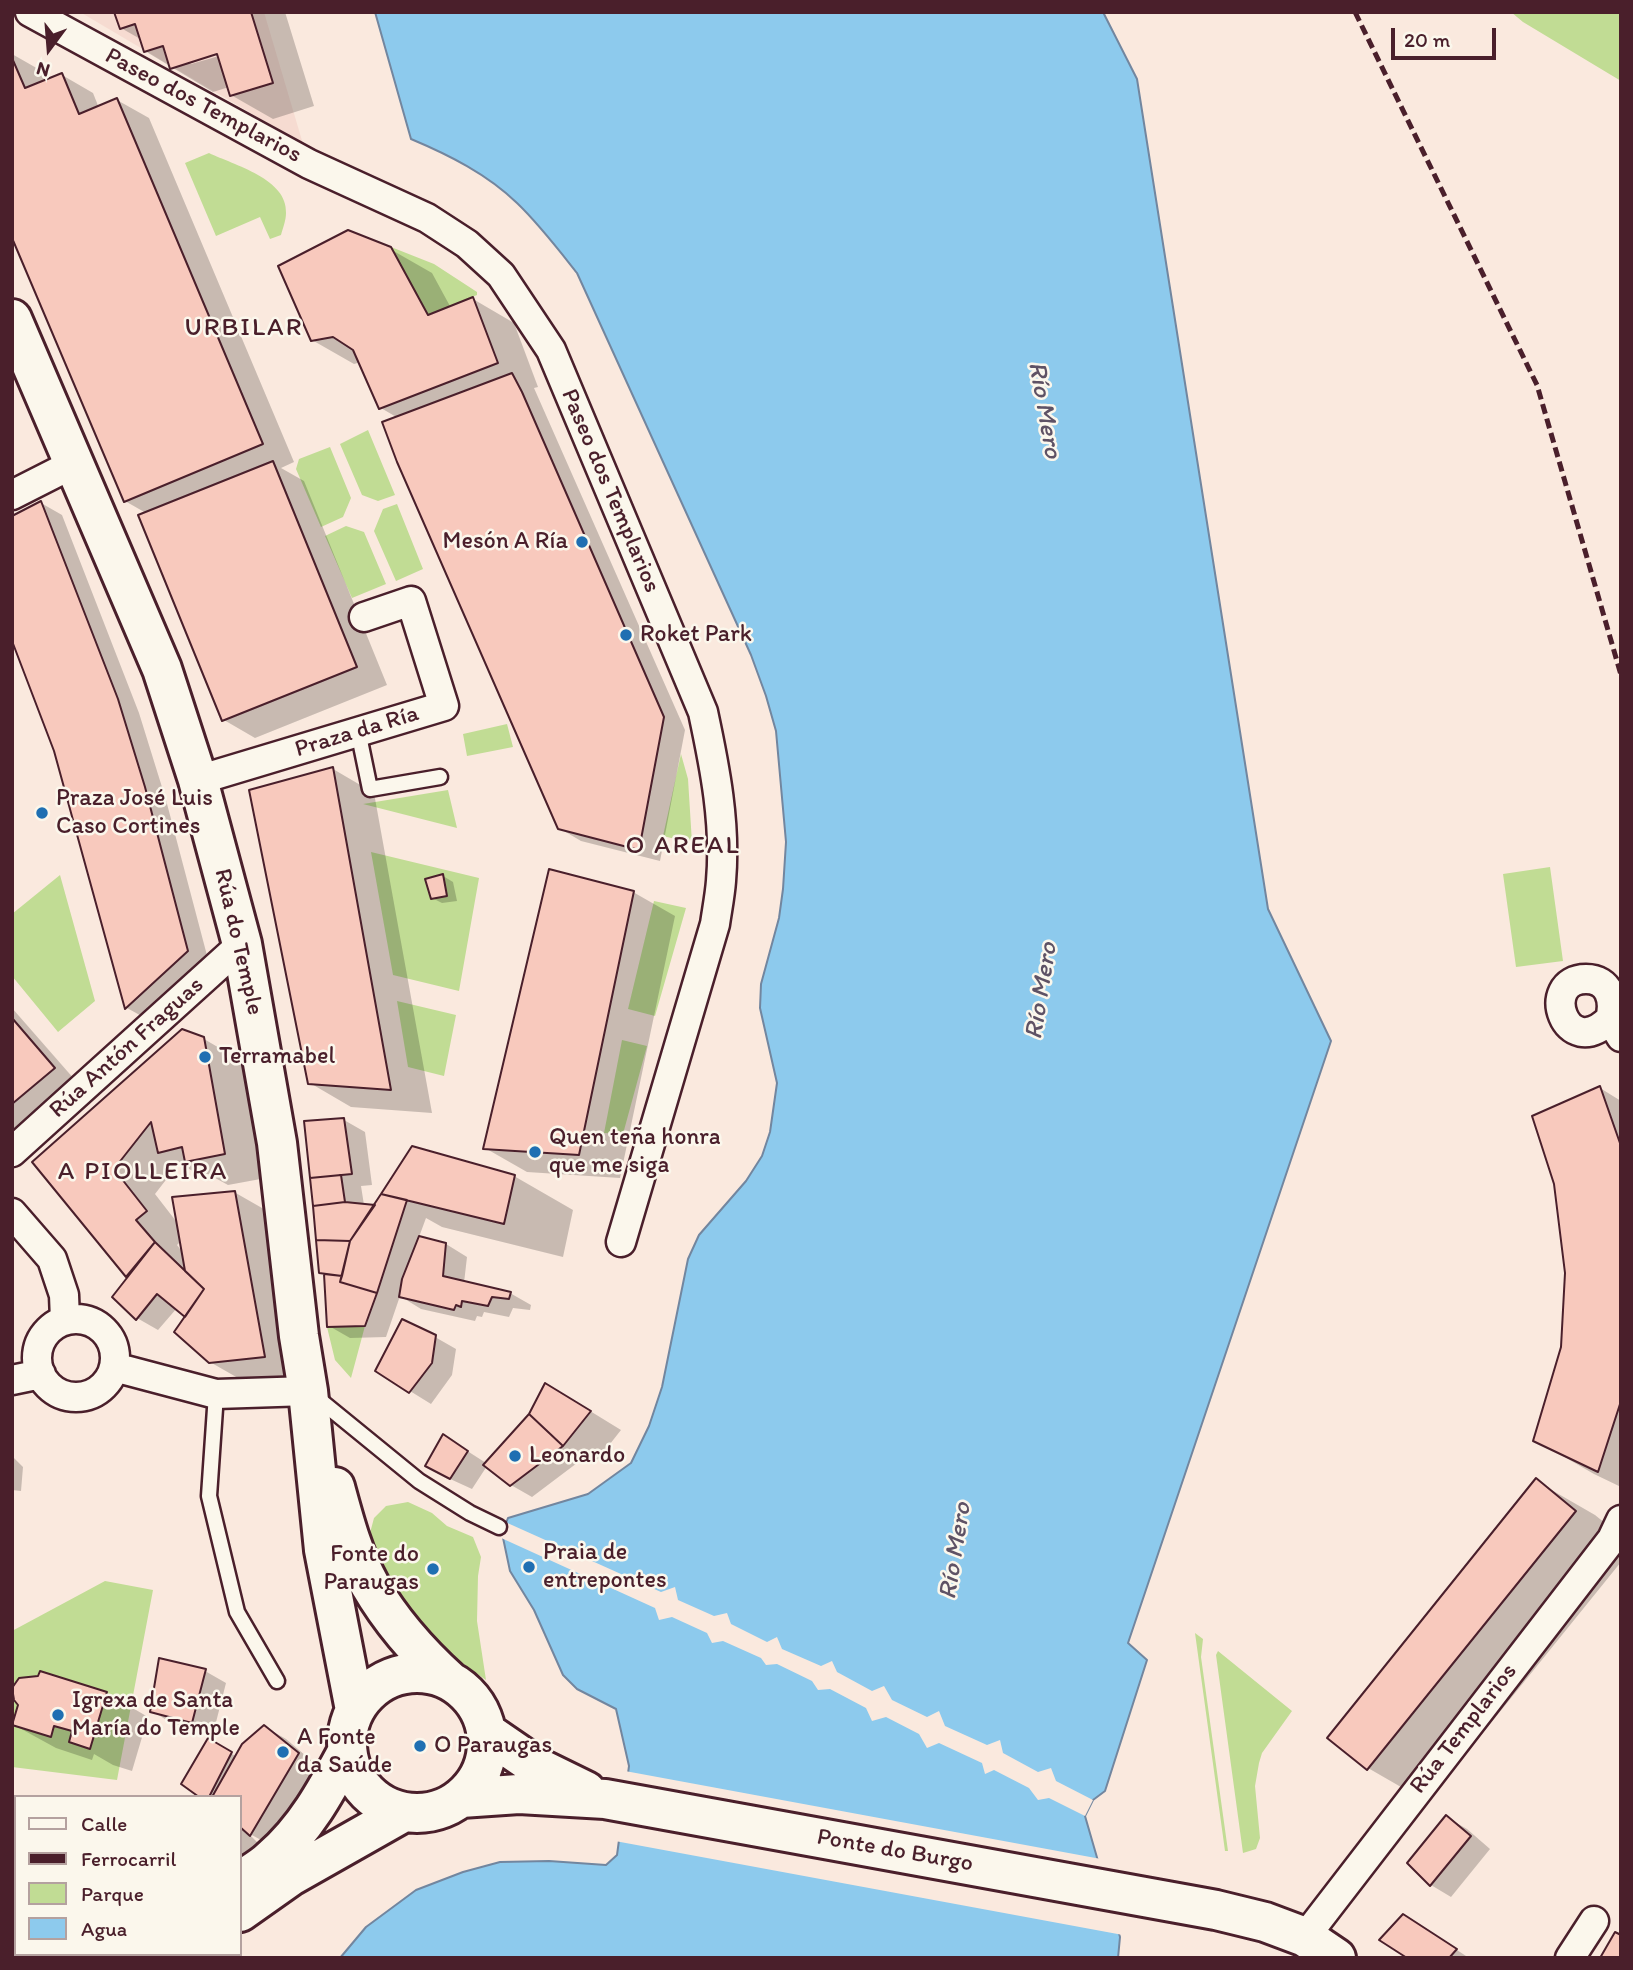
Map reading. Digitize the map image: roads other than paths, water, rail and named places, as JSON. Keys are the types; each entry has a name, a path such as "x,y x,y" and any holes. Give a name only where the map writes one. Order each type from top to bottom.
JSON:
{"main road":[{"name":"Rúa do Temple","path":"12,319 162,669 198,780 242,943 277,1143 299,1336 308,1391 324,1550 355,1710"},
{"name":"Rúa do Temple","path":"308,1391 352,1543 370,1584 395,1622 421,1654 450,1681"},
{"path":"407,1674 429,1674 450,1681 467,1694 479,1712 486,1732 482,1768 461,1798 434,1811 404,1812 383,1805 366,1791 353,1773 347,1752 347,1731 355,1710 368,1693 386,1680 407,1674"},
{"name":"Ponte do Burgo","path":"486,1732 537,1767 604,1799"},
{"path":"242,1880 271,1860 307,1821 347,1752"},
{"name":"Ponte do Burgo","path":"461,1798 519,1794 604,1799 1137,1895 1185,1905 1227,1926 1293,1948 1336,1958"},
{"path":"242,1911 291,1876 404,1812"}],"street":[{"name":"Paseo dos Templarios","path":"30,12 309,164 427,218 467,244 501,275 551,350 703,712 715,769 721,830 721,881 715,924 621,1241"},
{"path":"12,495 75,463"},
{"name":"Praza da Ría","path":"198,780 444,706 411,601 364,617"},
{"name":"Rúa Antón Fraguas","path":"12,1152 242,943"},
{"path":"12,1213 52,1259 64,1295 65,1320"},
{"path":"77,1318 89,1321 99,1326 112,1341 114,1367 109,1379 97,1391 72,1397 57,1392 47,1384 38,1363 39,1346 45,1334 65,1320 77,1318"},
{"path":"114,1367 216,1394 308,1391"},
{"path":"12,1380 41,1374"},
{"name":"Rúa Templarios","path":"1293,1948 1612,1539 1621,1520"},
{"path":"1570,1958 1594,1921"}],"lane":[{"path":"358,731 370,789 440,777"},
{"path":"308,1391 419,1481 470,1513 499,1527"},
{"path":"216,1394 209,1496 237,1612 277,1681"}],"water":[{"name":"Río Mero","path":"375,12 1103,12 1137,79 1268,909 1331,1041 1128,1643 1147,1660 1105,1791 1093,1800 1085,1816 1120,1937 1118,1958 340,1958 366,1927 416,1890 463,1872 500,1862 549,1861 606,1865 617,1855 629,1766 616,1709 577,1689 563,1675 534,1610 510,1571 502,1533 508,1518 588,1494 631,1463 649,1426 662,1387 688,1259 699,1235 746,1181 762,1156 770,1132 777,1083 760,1008 761,984 779,918 786,842 776,731 751,655 577,273 533,219 493,183 467,166 411,139"}],"railway":[{"path":"1355,12 1537,385 1621,675"}],"place":[{"name":"Mesón A Ría","path":"582,542"},
{"name":"Roket Park","path":"626,635"},
{"name":"Praza José Luis Caso Cortines","path":"42,813"},
{"name":"Terramabel","path":"205,1057"},
{"name":"Quen teña honra que me siga","path":"535,1152"},
{"name":"Leonardo","path":"515,1456"},
{"name":"Praia de entrepontes","path":"529,1567"},
{"name":"Fonte do Paraugas","path":"433,1569"},
{"name":"Igrexa de Santa María do Temple","path":"58,1715"},
{"name":"O Paraugas","path":"420,1746"},
{"name":"A Fonte da Saúde","path":"283,1752"}],"district":[{"name":"URBILAR","path":"244,328"},
{"name":"O AREAL","path":"683,846"},
{"name":"A PIOLLEIRA","path":"143,1172"}]}
